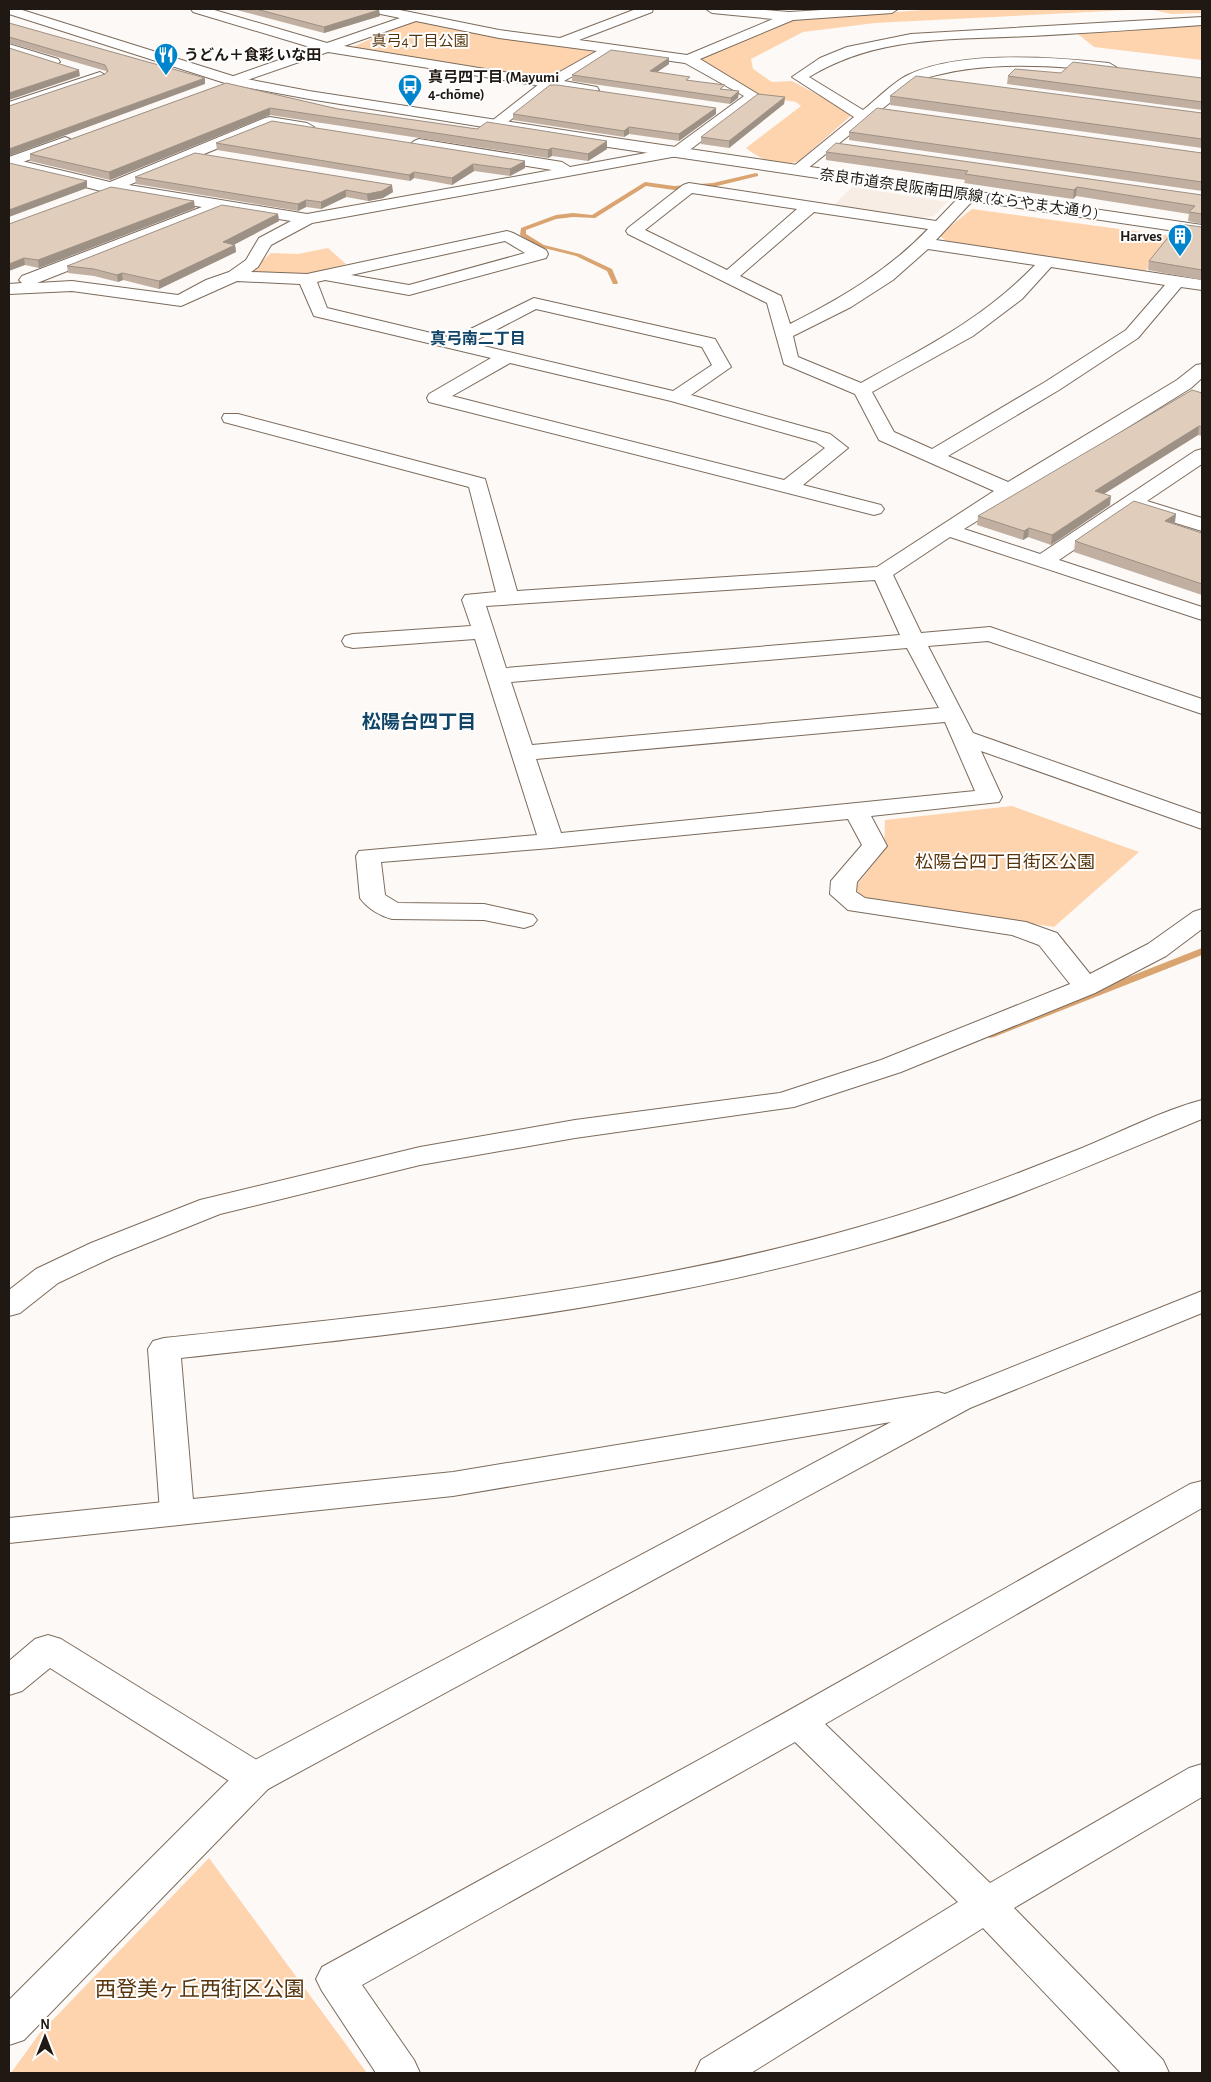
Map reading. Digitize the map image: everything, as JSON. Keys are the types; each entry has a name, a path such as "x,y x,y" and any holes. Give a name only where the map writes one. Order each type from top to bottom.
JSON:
{"street":[{"path":"198,9 328,48 607,92"},
{"path":"9,289 72,286 181,301 212,284 235,276 252,263 264,242 307,219 678,152 754,96 689,59 560,42 413,18 376,9"},
{"path":"211,89 437,9"},
{"path":"560,42 647,9"},
{"path":"712,9 791,16 839,11 892,9"},
{"name":"奈良市道奈良阪南田原線 (ならやま大通り)","path":"9,10 233,80 364,104 1202,230"},
{"path":"689,59 791,16"},
{"path":"891,112 867,113 799,77 818,63 841,53 883,43 935,37 1202,22"},
{"path":"1066,30 1088,48 1082,64"},
{"path":"9,48 100,76 9,107"},
{"path":"498,123 548,84 611,49"},
{"path":"9,66 36,57"},
{"path":"798,170 912,78 926,71 951,67 1039,62 1119,68"},
{"path":"912,78 950,83"},
{"path":"715,108 735,110"},
{"path":"83,198 270,121 319,129"},
{"path":"9,163 82,136"},
{"path":"406,142 581,170"},
{"path":"829,144 849,146"},
{"path":"193,153 222,158"},
{"path":"9,163 111,187 307,219"},
{"path":"398,187 447,195"},
{"path":"938,226 689,188 634,230 775,300 790,360 862,390 886,436 1010,490"},
{"path":"783,334 845,303 887,276 924,243 938,226 970,195"},
{"path":"9,289 222,204"},
{"path":"730,276 811,206"},
{"path":"235,276 315,277 409,290 540,254 507,236 315,277"},
{"path":"924,243 1202,285"},
{"path":"862,390 966,332 1016,295 1048,261"},
{"path":"315,277 320,312 505,358 676,397 823,438 838,448 789,486"},
{"path":"933,457 1052,386 1132,334 1177,281"},
{"path":"454,344 534,303 709,343 722,368 676,397"},
{"path":"505,358 436,398 874,509"},
{"path":"551,841 521,753 474,600 882,573 1010,490 1193,386 1202,369"},
{"path":"232,418 478,483 508,598"},
{"path":"1043,561 1202,455"},
{"path":"1132,502 1202,525"},
{"path":"948,530 1202,614"},
{"path":"524,920 484,912 392,911 373,898 368,856 857,812 990,797 953,714 914,641 882,573"},
{"path":"353,641 483,632"},
{"path":"497,676 990,634 1202,707"},
{"path":"521,753 953,714"},
{"path":"963,737 1202,822"},
{"path":"857,812 875,846 844,881 843,894 857,904 1017,928 1048,939 1086,987"},
{"path":"9,1306 46,1276 102,1250 211,1207 420,1156 575,1129 784,1101 892,1066 1086,987 1157,950 1201,920"},
{"path":"177,1512 164,1349 473,1315 620,1293 754,1265 910,1222 1023,1182 1202,1109"},
{"path":"9,2027 255,1778 959,1400 1202,1301"},
{"path":"9,1530 453,1484 959,1400"},
{"path":"399,2073 336,1979 799,1722 822,1707 1202,1493"},
{"path":"9,1681 48,1649 255,1778"},
{"path":"799,1722 986,1905 1148,2073"},
{"path":"716,2073 986,1905 1202,1779"}],"shaded area":[{"path":"852,187 947,202 934,216 922,218 834,205"}],"green space":[{"path":"938,9 1148,9 875,23 803,32 751,59 753,69 772,82 792,81 853,114 798,162 790,163 776,163 764,159 746,148 801,106 796,102 759,96 702,62 702,57 796,19"},
{"path":"1148,9 1202,9 1202,13 1172,14"},
{"name":"真弓4丁目公園","path":"414,20 496,36 596,52 547,78 537,79 350,48"},
{"path":"1202,24 1202,60 1094,47 1078,34 1086,31"},
{"path":"972,209 1171,236 1144,273 947,242 939,235"},
{"path":"328,248 346,264 310,276 251,271 271,253 298,254"},
{"name":"松陽台四丁目街区公園","path":"1012,806 1139,852 1054,927 861,898 855,887 884,851 885,820"},
{"name":"西登美ヶ丘西街区公園","path":"209,1858 367,2073 11,2073 39,2034"}],"building":[{"path":"256,9 376,9 379,10 324,27"},
{"path":"9,23 205,78 9,149 9,106 105,74 108,71 105,65 9,37"},
{"path":"9,48 79,70 9,93"},
{"path":"611,50 669,58 650,71 690,77 686,80 725,85 720,89 739,91 731,98 572,75"},
{"path":"1073,62 1202,78 1202,102 1008,76 1015,69 1061,73"},
{"path":"916,76 1202,113 1202,139 890,96"},
{"path":"226,83 338,109 477,129 487,122 607,141 588,154 552,148 548,150 270,108 109,172 30,154"},
{"path":"550,85 716,108 679,134 629,127 624,131 513,114"},
{"path":"758,94 785,97 729,141 701,137"},
{"path":"877,108 1202,153 1202,182 849,132"},
{"path":"272,121 525,161 510,169 473,164 452,178 414,172 409,175 216,143"},
{"path":"836,143 1202,195 1202,214 1189,212 1195,206 1077,187 1074,190 965,174 968,171 826,152"},
{"path":"195,153 392,185 382,191 367,194 346,190 321,202 306,200 298,204 135,177"},
{"path":"9,163 87,181 9,210"},
{"path":"111,187 194,201 38,260 24,258 9,264 9,224"},
{"path":"222,205 278,214 223,242 235,245 159,281 122,273 117,275 94,269 67,266"},
{"name":"Harves","path":"1179,224 1202,227 1202,270 1149,261"},
{"path":"1192,390 1202,393 1202,427 1199,426 1095,491 1111,496 1052,535 1029,528 1024,531 978,516"},
{"path":"1134,501 1176,514 1165,521 1202,533 1202,584 1075,541"}],"waterway":[{"path":"615,283 610,270 578,255 542,246 523,235 523,229 540,221 565,215 593,217 645,184 674,188 713,185 756,175"},
{"path":"990,1035 1202,951"}],"place":[{"name":"うどん＋食彩 いな田","path":"166,76"},
{"name":"真弓四丁目 (Mayumi 4-chōme)","path":"410,107"},
{"name":"Harves","path":"1180,257"}],"district":[{"name":"真弓南二丁目","path":"478,339"},
{"name":"松陽台四丁目","path":"419,722"}]}
